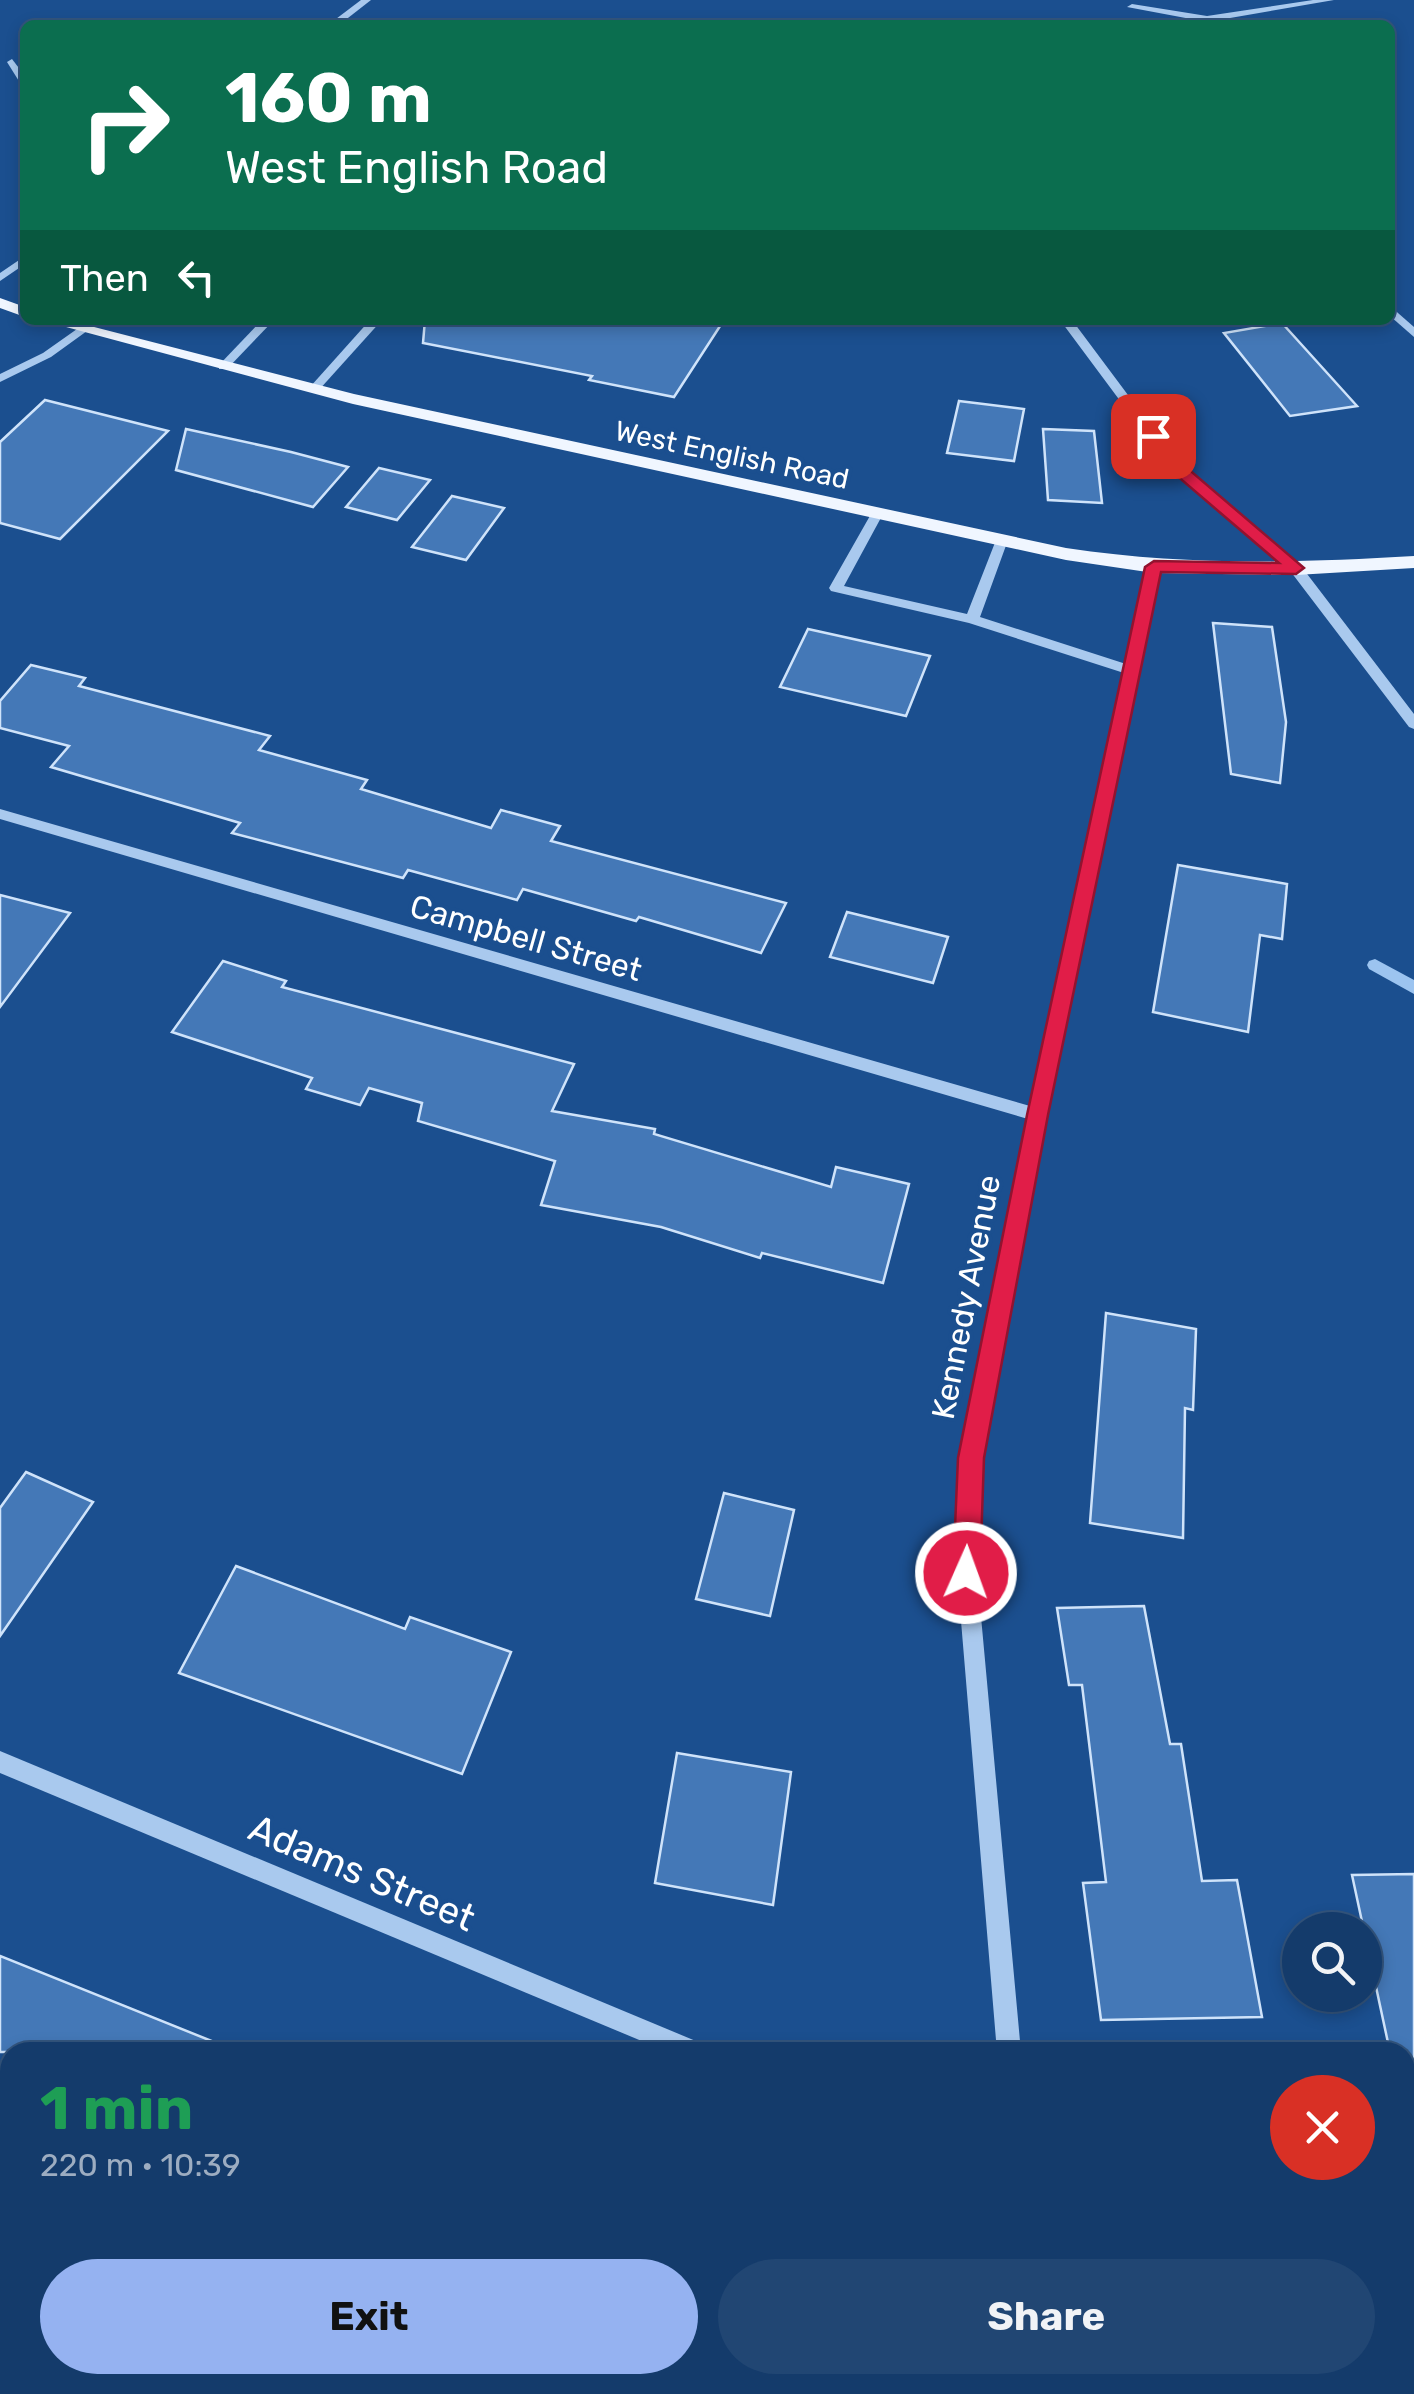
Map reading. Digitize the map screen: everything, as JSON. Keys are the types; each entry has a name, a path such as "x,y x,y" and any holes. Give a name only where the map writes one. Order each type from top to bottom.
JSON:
{"main road":[{"name":"West English Road","path":"62,325 314,389 876,514 1154,567 1296,568 1414,562"}],"street":[{"path":"339,20 367,0"},
{"path":"1126,20 1134,4 1207,19 1330,0"},
{"path":"12,62 20,76"},
{"path":"0,278 20,263"},
{"path":"1395,314 1413,332"},
{"path":"223,366 263,325"},
{"path":"314,389 372,325"},
{"path":"1070,325 1174,466 1296,568 1414,724"},
{"path":"0,378 81,332"},
{"path":"876,514 836,588 972,619 1132,671"},
{"path":"972,619 1002,540"},
{"name":"Kennedy Avenue","path":"1008,2042 966,1573 971,1458 1038,1115 1154,567"},
{"name":"Campbell Street","path":"0,814 1038,1115"},
{"name":"Adams Street","path":"0,1762 671,2042"}],"building":[{"path":"425,325 721,325 674,397 589,380 592,376 423,343"},
{"path":"1284,325 1357,406 1290,416 1224,333"},
{"path":"45,400 168,431 60,539 0,523 0,442"},
{"path":"959,401 1024,409 1014,461 947,453"},
{"path":"186,429 348,467 313,507 176,470"},
{"path":"1043,429 1094,431 1102,503 1048,500"},
{"path":"379,468 430,480 397,520 346,507"},
{"path":"452,496 504,508 466,560 412,547"},
{"path":"1213,623 1272,627 1286,722 1280,783 1231,774"},
{"path":"808,629 930,656 906,716 780,687"},
{"path":"31,665 85,678 79,686 270,736 259,750 367,780 361,789 491,828 501,810 560,826 551,841 786,903 761,953 639,917 636,921 523,889 517,900 408,870 403,878 232,833 240,823 51,767 69,746 0,728 0,701"},
{"path":"1178,865 1287,884 1282,939 1260,935 1248,1032 1153,1012"},
{"path":"0,895 70,913 0,1007"},
{"path":"847,912 948,937 933,983 830,957"},
{"path":"223,961 286,981 282,987 574,1064 552,1111 655,1129 654,1134 831,1187 836,1167 909,1184 883,1283 762,1253 760,1258 661,1227 541,1205 555,1161 418,1121 422,1103 369,1088 360,1105 306,1089 312,1078 172,1032"},
{"path":"1106,1313 1196,1329 1193,1410 1185,1408 1183,1538 1090,1523"},
{"path":"26,1472 93,1502 0,1636 0,1508"},
{"path":"724,1493 794,1510 770,1616 696,1599"},
{"path":"236,1566 405,1629 410,1617 511,1652 462,1774 179,1673"},
{"path":"1144,1606 1170,1744 1181,1744 1202,1881 1237,1880 1262,2017 1101,2020 1083,1883 1106,1882 1082,1685 1069,1685 1057,1608"},
{"path":"677,1753 791,1772 773,1905 655,1883"},
{"path":"1414,1874 1414,2042 1388,2042 1381,2012 1382,1912 1360,1912 1352,1875"},
{"path":"0,1956 214,2042 0,2042"}],"waterway":[{"path":"1375,965 1414,988"}],"route":[{"path":"966,1573 971,1458 1038,1115 1154,567 1296,568 1174,466 1153,436"}]}
